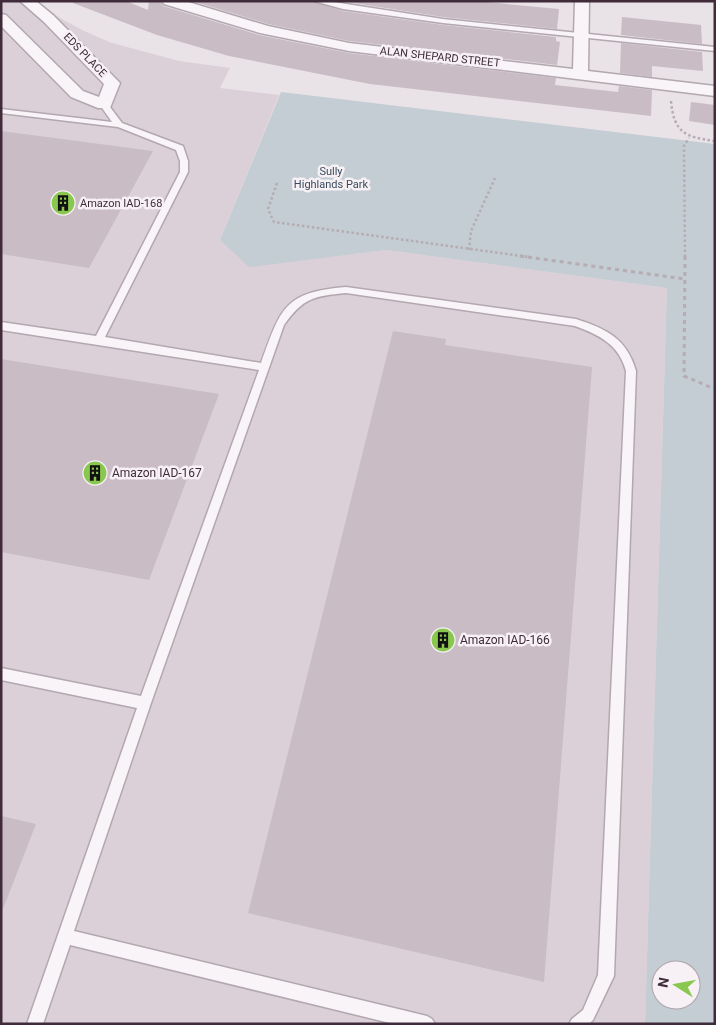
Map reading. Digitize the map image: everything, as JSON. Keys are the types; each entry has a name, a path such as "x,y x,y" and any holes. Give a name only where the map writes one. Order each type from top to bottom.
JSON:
{"street":[{"name":"EDS PLACE","path":"28,1 49,19 112,83 104,105"},
{"name":"ALAN SHEPARD STREET","path":"169,1 265,30 349,47 580,73 715,91"},
{"path":"580,73 582,1"},
{"path":"1,18 77,94 104,105"}],"lane":[{"path":"317,1 344,7 443,21 715,49"},
{"path":"104,105 119,124"},
{"path":"1,111 119,124 180,148 184,161 184,172 99,340"},
{"path":"34,1024 145,702 280,324 292,307 305,297 322,292 360,290 576,323 609,337 628,357 631,372 606,976 588,1015 577,1024"},
{"path":"1,326 99,340 264,368"},
{"path":"1,674 145,702"},
{"path":"64,936 427,1024"}],"path":[{"path":"670,84 671,113 674,123 689,138 715,141"},
{"path":"689,138 684,146 684,376 715,390"},
{"path":"468,250 471,231 495,178"},
{"path":"277,183 268,209 274,222 685,280"}],"shaded area":[{"path":"1,1 37,1 60,18 112,43 179,61 230,68 220,88 279,95 220,240 249,266 386,250 667,288 645,1024 1,1024"}],"green space":[{"name":"Sully Highlands Park","path":"281,92 715,144 715,1024 645,1024 667,288 386,250 249,267 220,240"}],"building":[{"path":"74,1 126,1 148,10 149,1 160,1 163,6 259,35 349,53 556,78 555,85 618,92 619,86 652,90 651,116 370,84 229,56 157,35 73,3"},
{"path":"192,1 312,1 343,11 443,25 556,37 556,41 560,42 557,65 349,41 268,24"},
{"path":"341,1 475,1 559,9 557,29 443,17"},
{"path":"622,17 701,25 702,44 621,35"},
{"path":"621,43 702,52 703,71 652,66 652,77 620,73"},
{"path":"691,102 715,105 715,125 689,121"},
{"name":"Amazon IAD-168","path":"1,131 153,151 89,268 1,254"},
{"name":"Amazon IAD-166","path":"393,331 446,339 445,345 592,367 544,982 248,913"},
{"name":"Amazon IAD-167","path":"1,359 219,394 149,580 1,552"},
{"path":"1,816 36,824 3,909 1,909"}],"place":[{"name":"Amazon IAD-168","path":"63,203"},
{"name":"Amazon IAD-167","path":"95,473"},
{"name":"Amazon IAD-166","path":"443,640"}]}
